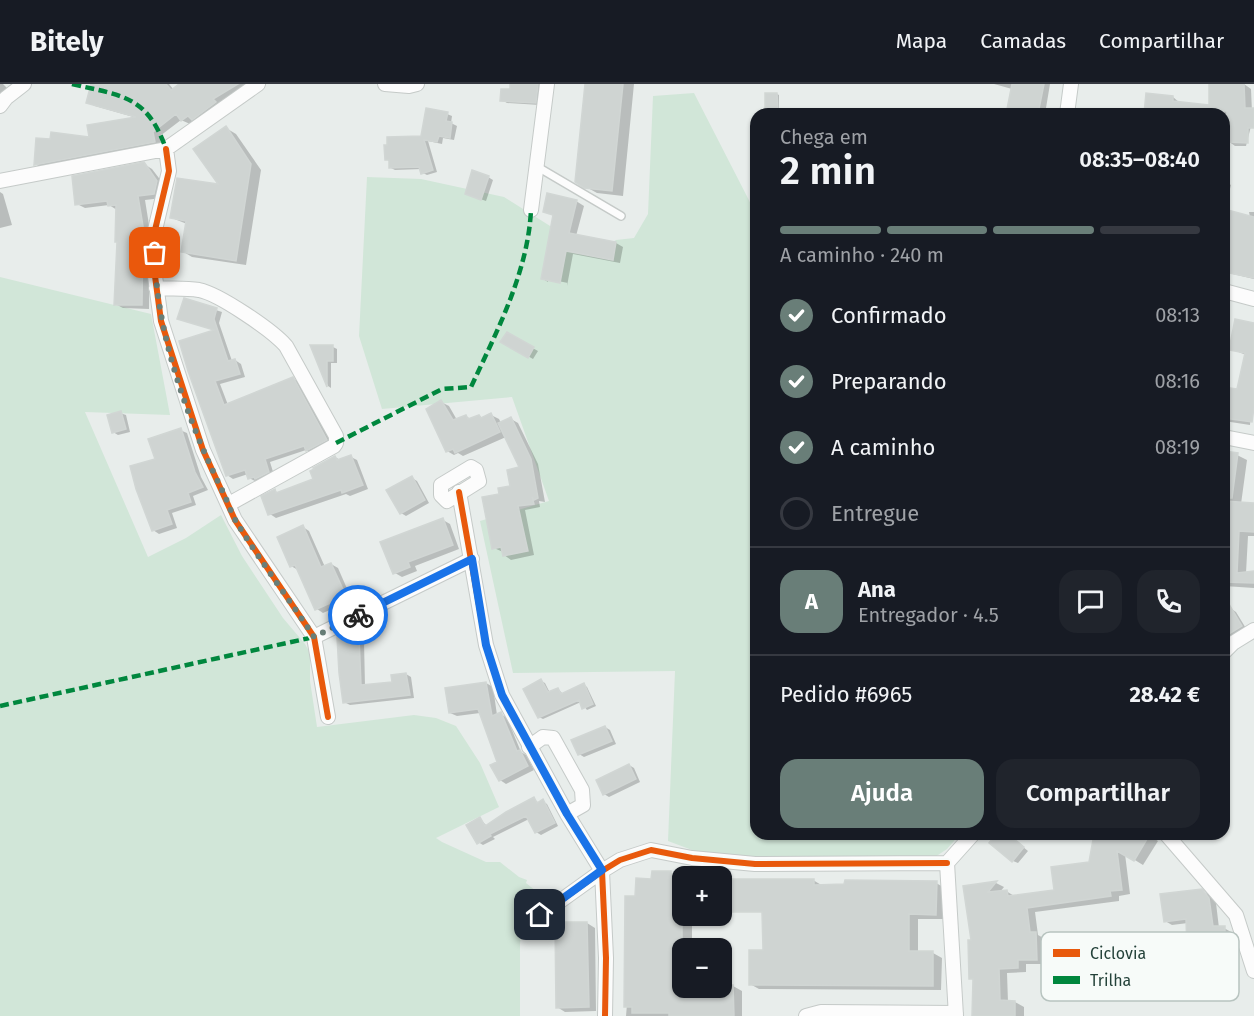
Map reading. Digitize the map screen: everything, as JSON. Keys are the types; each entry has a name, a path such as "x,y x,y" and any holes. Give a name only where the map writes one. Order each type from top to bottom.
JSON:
{"street":[{"path":"0,106 6,98 24,84"},
{"path":"0,181 166,149 258,84"},
{"path":"385,84 409,86 417,84"},
{"path":"531,210 547,84"},
{"path":"1067,108 1071,84"},
{"path":"166,149 169,171 155,230 156,288 161,321 202,450 236,520 314,637 328,717"},
{"path":"156,288 200,290 221,300 276,334 286,346 336,436 336,443 333,446 229,504"},
{"path":"1230,293 1254,299"},
{"path":"1230,438 1254,443"},
{"path":"459,492 486,645 502,695 567,814 602,870 606,958 605,1016"},
{"path":"314,637 472,559"},
{"path":"1230,647 1251,634"},
{"path":"530,747 543,737 553,738 582,790 583,805 567,814"},
{"path":"806,1016 821,1012 956,1014 947,863 968,840"},
{"path":"1171,840 1236,915 1254,971"},
{"path":"524,927 602,870 620,860 651,850 692,858 755,864 947,863"}],"lane":[{"path":"537,166 621,216"}],"green space":[{"path":"694,93 750,202 750,840 955,840 947,849 932,859 708,856 668,841 675,671 513,673 480,521 549,501 512,397 382,409 359,336 367,177 421,179 504,197 593,253 616,240 634,238 648,214 653,96"},
{"path":"0,277 151,314 170,415 85,412 148,557 186,538 221,515 242,556 283,618 310,653 310,681 317,727 414,715 436,718 456,726 480,763 499,807 436,838 486,862 500,862 519,877 527,880 526,883 546,899 522,923 520,1016 0,1016"}],"building":[{"path":"91,84 166,84 171,90 179,84 238,84 213,99 216,102 192,120 188,116 181,121 176,114 153,132 155,142 34,165 36,138 50,139 51,132 89,137 87,125 136,117 86,103"},
{"path":"510,84 538,84 536,103 500,101 501,89 510,89"},
{"path":"585,84 623,84 612,191 584,188 575,182"},
{"path":"1012,84 1044,84 1039,108 1007,108"},
{"path":"1209,84 1244,84 1245,108 1254,108 1254,128 1248,128 1248,143 1230,142 1230,108 1145,108 1146,93 1173,96 1173,101 1209,105"},
{"path":"765,93 777,93 778,108 765,108"},
{"path":"426,108 448,112 446,121 452,122 450,138 439,136 437,142 424,140 433,170 421,174 419,167 389,168 389,160 385,160 384,145 387,145 387,137 421,136"},
{"path":"226,126 251,164 236,261 181,252 186,221 170,218 177,178 218,184 193,149"},
{"path":"144,162 157,181 154,194 138,196 143,226 142,305 114,305 116,205 108,206 107,201 75,205 72,176"},
{"path":"472,170 489,176 481,200 465,194"},
{"path":"547,193 577,200 569,233 616,242 613,260 566,251 560,283 541,279 553,215 543,212"},
{"path":"1230,211 1254,217 1254,278 1230,273"},
{"path":"184,298 217,308 214,319 228,361 235,359 240,374 215,381 224,405 293,377 327,440 306,451 304,446 265,459 269,472 255,479 254,477 248,479 245,470 226,476 179,341 214,330 177,319"},
{"path":"1235,319 1254,323 1252,422 1230,419 1230,388 1237,389 1245,353 1230,350"},
{"path":"507,332 534,347 528,358 500,342"},
{"path":"310,345 333,345 333,361 327,361 327,387"},
{"path":"441,400 453,420 466,415 468,419 479,415 481,418 491,413 500,432 455,453 453,449 446,452 426,409"},
{"path":"121,411 126,429 112,433 107,415"},
{"path":"511,417 531,459 538,498 534,500 532,497 534,504 518,506 528,551 503,556 501,547 492,549 482,497 499,494 498,488 510,486 507,470 519,467 498,423"},
{"path":"181,428 195,472 203,487 188,493 191,502 167,510 172,524 152,531 130,466 155,459 148,439"},
{"path":"1230,452 1238,453 1232,498 1230,498"},
{"path":"351,455 363,485 342,493 341,490 268,515 261,496 275,489 276,493 313,479 310,471 313,468 335,456 337,460"},
{"path":"412,476 425,500 400,514 386,490"},
{"path":"1230,501 1254,503 1254,532 1239,531 1237,573 1254,571 1254,583 1230,582"},
{"path":"443,518 453,545 408,562 410,567 393,574 380,542"},
{"path":"303,525 321,567 331,563 346,596 315,610 295,565 290,567 277,537"},
{"path":"1230,606 1242,626 1230,633"},
{"path":"359,636 361,685 392,682 391,675 406,673 410,695 343,703 337,637"},
{"path":"541,679 548,692 558,688 561,694 584,683 593,704 582,709 579,700 538,718 523,689"},
{"path":"486,682 492,716 501,712 517,751 520,750 528,766 499,781 490,765 497,762 478,709 449,713 445,688"},
{"path":"605,726 612,741 578,755 571,740"},
{"path":"629,764 636,779 603,795 596,780"},
{"path":"534,797 537,803 543,799 555,823 535,833 526,816 490,834 491,836 477,844 466,825 480,817 485,826"},
{"path":"991,840 1015,840 1024,847 1012,862 989,843"},
{"path":"1093,840 1146,840 1134,861 1117,851 1122,890 1110,891 1111,896 1027,908 1030,932 1036,932 1037,960 1018,960 1018,968 999,969 1000,1000 1015,1001 1015,1016 972,1016 973,979 969,979 968,940 971,940 963,886 997,881 988,892 1007,890 1008,896 1054,890 1051,867 1089,862"},
{"path":"652,871 671,871 672,926 682,926 682,938 672,938 672,998 732,998 733,985 734,1016 669,1016 669,1013 632,1013 632,1007 624,1007 625,896 635,896 636,878 651,879"},
{"path":"732,879 814,879 814,885 844,884 845,880 937,881 936,915 909,914 909,951 933,951 933,986 749,985 749,950 763,950 762,912 732,912"},
{"path":"1202,889 1209,898 1213,926 1225,926 1225,932 1186,932 1186,919 1164,922 1160,894"},
{"path":"555,922 587,922 589,1007 556,1008"}],"marked path":[{"path":"72,84 131,101 150,118 159,131 166,149"},
{"path":"336,443 442,389 471,387 501,323 518,278 529,233 531,210"},
{"path":"0,706 314,637"}],"cycle path":[{"path":"166,149 169,171 155,230 155,276 161,321 203,450 235,520 314,637 328,717"},
{"path":"459,492 486,645 502,695 567,814 602,871 606,958 605,1016"},
{"path":"524,927 620,860 651,850 692,858 755,864 947,863"}],"way so far":[{"path":"155,253 156,291 161,321 176,373 202,450 236,520 314,637 358,615"}],"route":[{"path":"358,615 472,559 486,645 502,695 567,814 602,870 540,915"}]}
